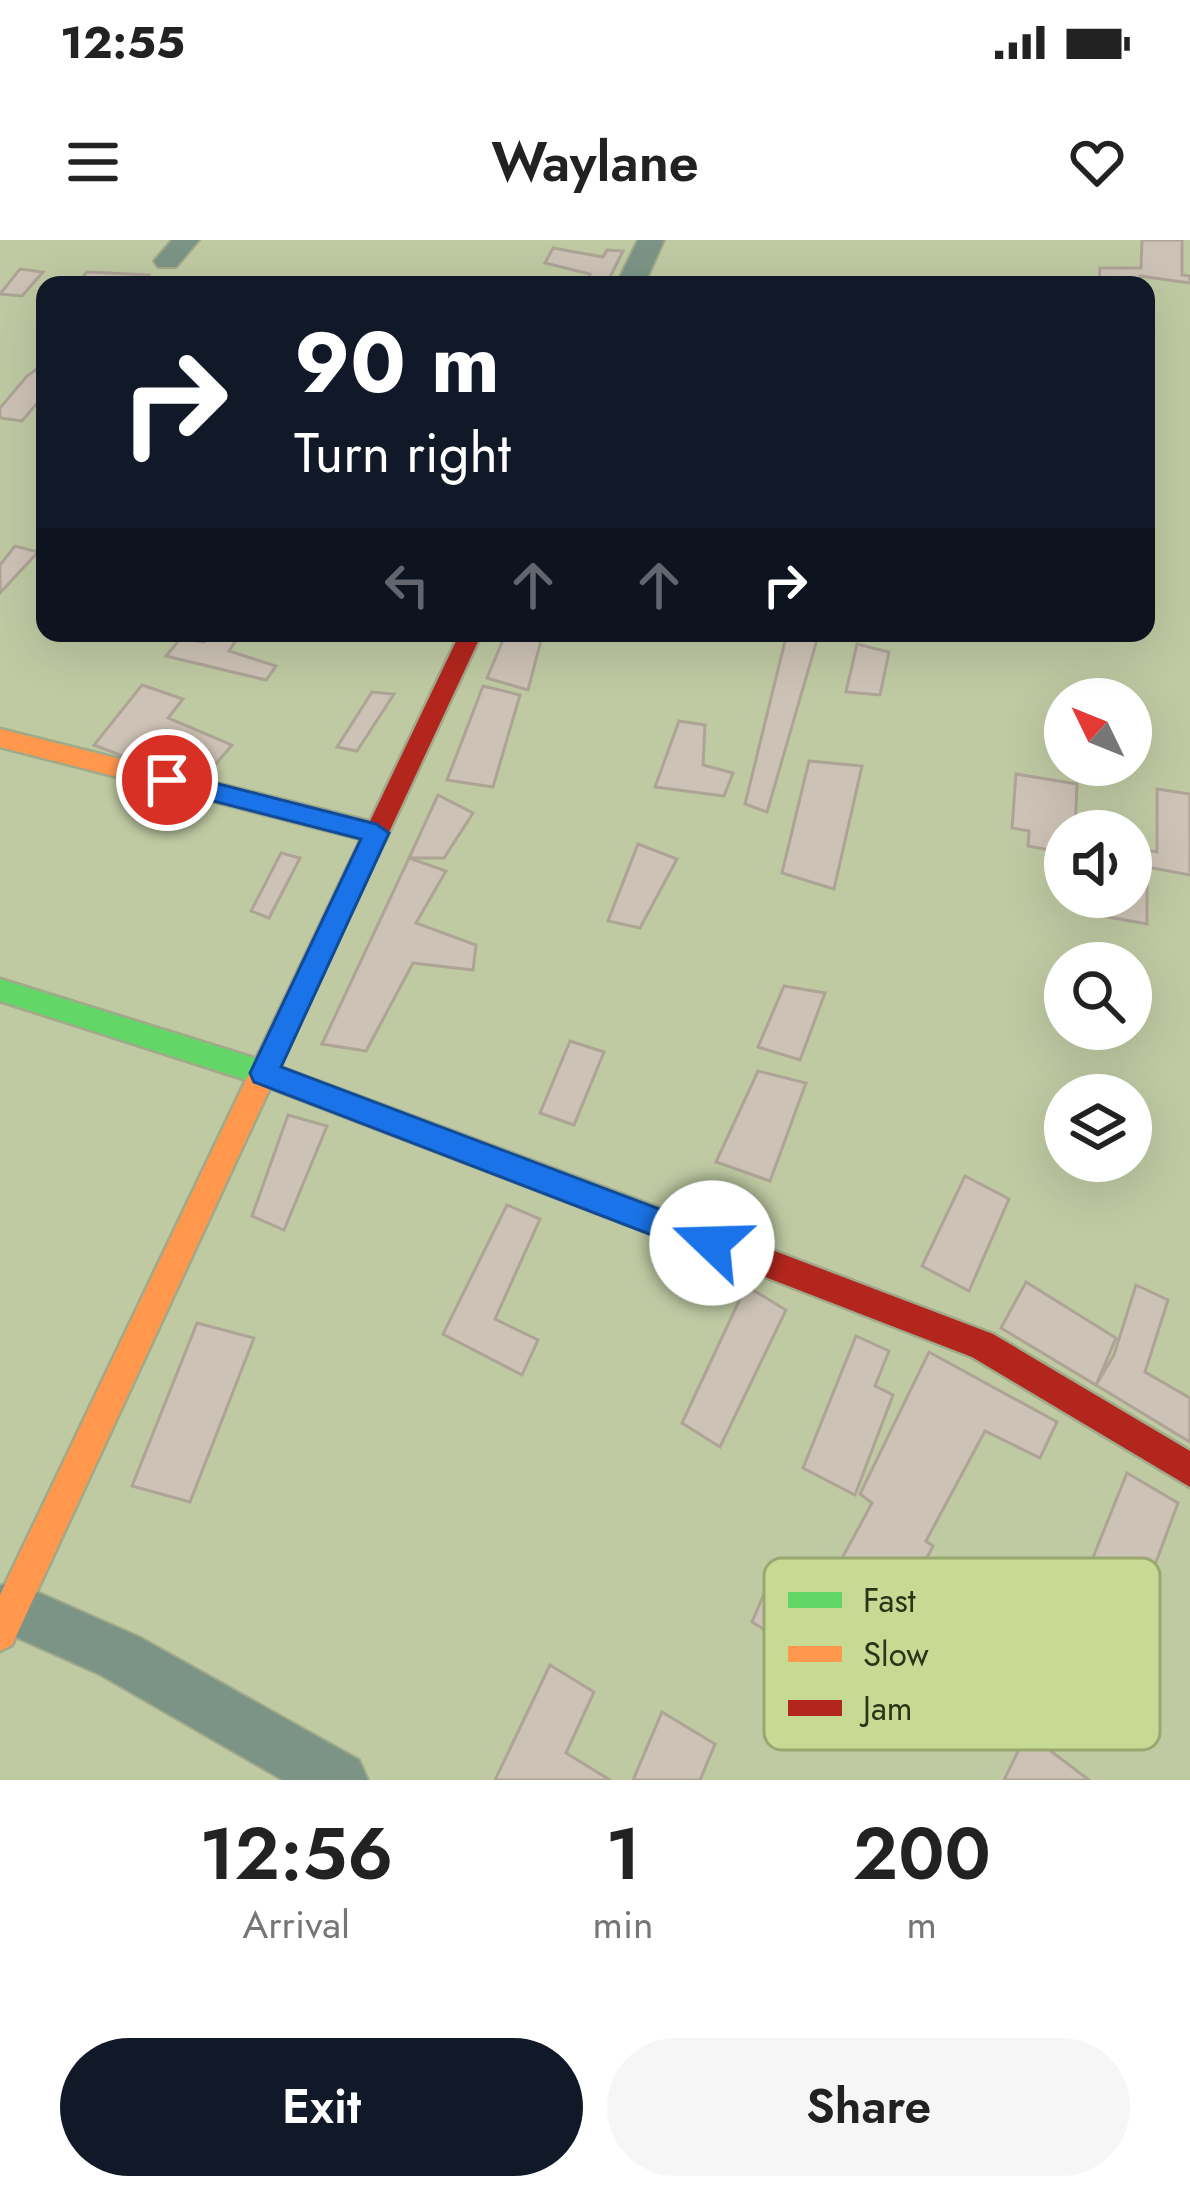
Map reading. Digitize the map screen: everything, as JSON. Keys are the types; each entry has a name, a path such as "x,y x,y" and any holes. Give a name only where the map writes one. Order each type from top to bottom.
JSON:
{"street":[{"path":"634,276 651,240"},
{"path":"339,1780 120,1656 6,1620 467,642"},
{"path":"0,738 376,833"},
{"path":"0,990 264,1073 982,1345 1190,1470"}],"building":[{"path":"1142,240 1182,240 1182,275 1190,276 1190,283 1155,276 1100,276 1100,268 1141,268"},
{"path":"553,248 603,257 607,250 623,251 610,276 589,276 545,263"},
{"path":"20,269 43,272 22,296 0,294"},
{"path":"87,272 149,275 148,276 83,276"},
{"path":"36,370 36,405 22,421 0,418 0,408"},
{"path":"15,546 36,551 0,593 0,565"},
{"path":"178,642 235,642 229,651 276,666 266,680 166,656"},
{"path":"502,642 541,642 528,690 487,678"},
{"path":"785,642 816,642 767,812 745,804"},
{"path":"857,644 889,652 880,695 846,692"},
{"path":"142,685 183,699 168,718 232,745 198,785 94,745"},
{"path":"483,686 520,695 493,787 447,780"},
{"path":"372,692 394,694 357,751 337,747"},
{"path":"679,721 705,725 703,765 733,773 724,796 655,787"},
{"path":"809,761 862,766 834,889 782,873"},
{"path":"1016,774 1044,779 1044,786 1077,786 1076,810 1044,810 1044,849 1028,846 1029,831 1012,828"},
{"path":"1157,789 1190,794 1190,875 1152,868 1152,851 1157,852"},
{"path":"438,795 473,813 444,858 409,858"},
{"path":"638,844 677,859 640,928 608,921"},
{"path":"281,853 300,858 269,918 251,911"},
{"path":"409,858 446,871 416,923 476,945 473,970 413,963 366,1051 322,1044"},
{"path":"1114,918 1147,918 1147,924"},
{"path":"784,986 825,993 800,1060 758,1047"},
{"path":"570,1041 604,1052 574,1125 540,1113"},
{"path":"758,1071 806,1083 770,1181 716,1162"},
{"path":"288,1115 327,1126 284,1230 252,1216"},
{"path":"965,1176 1009,1199 969,1291 922,1266"},
{"path":"507,1205 540,1219 495,1319 538,1340 522,1375 443,1334"},
{"path":"1026,1282 1116,1338 1096,1385 1001,1328"},
{"path":"1136,1285 1168,1300 1145,1372 1190,1398 1190,1442 1096,1385 1114,1355"},
{"path":"746,1286 786,1310 720,1447 682,1423"},
{"path":"197,1323 254,1338 190,1502 132,1486"},
{"path":"856,1336 889,1351 875,1386 893,1395 855,1495 803,1468"},
{"path":"929,1352 1057,1422 1040,1458 985,1431 926,1541 933,1546 927,1558 842,1558 872,1503 860,1494"},
{"path":"1127,1473 1178,1503 1158,1558 1093,1558"},
{"path":"764,1594 764,1630 752,1622"},
{"path":"550,1665 594,1692 566,1753 610,1780 495,1780"},
{"path":"662,1712 715,1744 700,1780 633,1780"},
{"path":"1019,1750 1049,1750 1089,1780 1004,1780"}],"traffic: fast":[{"path":"0,990 264,1073 748,1256"}],"traffic: slow":[{"path":"0,738 376,833"},
{"path":"0,1633 375,836"}],"traffic: jam":[{"path":"375,836 467,642"},
{"path":"748,1256 982,1345 1190,1470"}],"route":[{"path":"167,780 376,833 264,1073 712,1243"}]}
